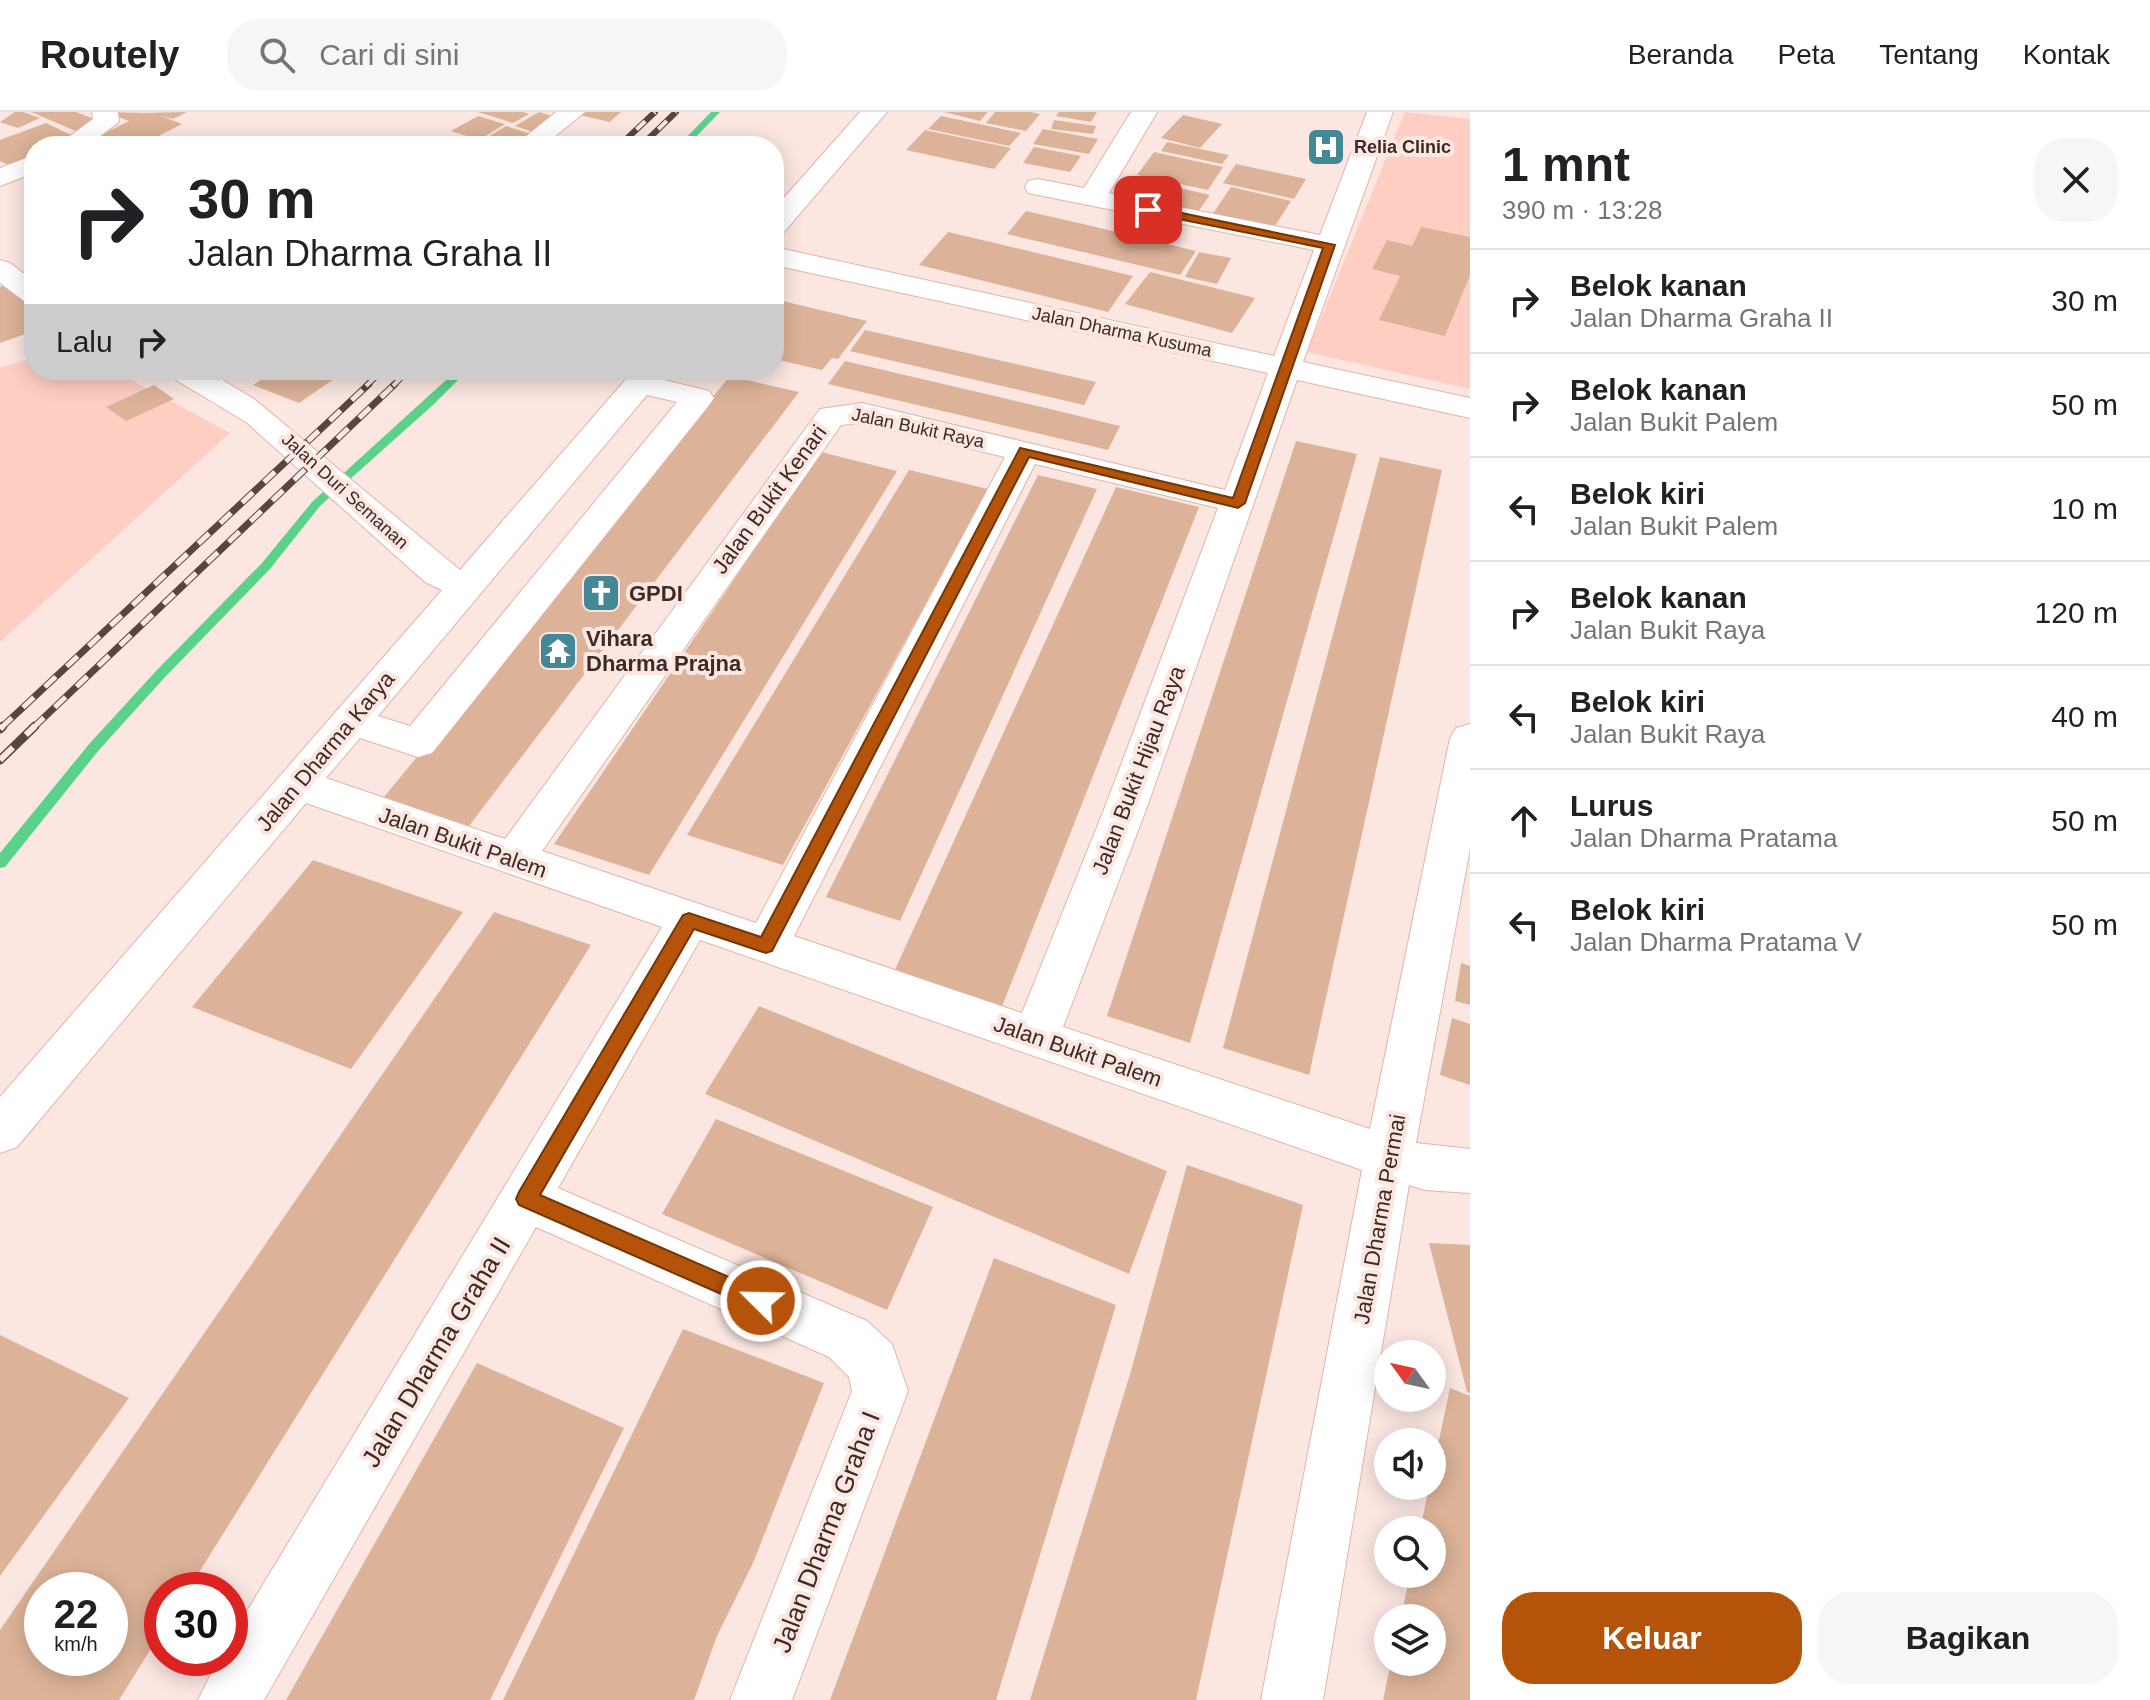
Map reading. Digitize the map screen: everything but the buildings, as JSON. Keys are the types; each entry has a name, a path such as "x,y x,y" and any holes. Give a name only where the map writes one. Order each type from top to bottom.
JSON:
{"street":[{"path":"84,136 106,122 105,112"},
{"path":"540,136 572,112"},
{"path":"784,215 874,112"},
{"path":"1092,198 1144,112"},
{"path":"1238,503 1284,367 1380,112"},
{"path":"0,178 24,167"},
{"path":"1038,187 1329,245"},
{"name":"Jalan Dharma Kusuma","path":"784,258 1470,408"},
{"name":"Jalan Duri Semanan","path":"218,380 236,385 325,478 438,574 465,587"},
{"name":"Jalan Dharma Karya","path":"0,1132 642,380"},
{"path":"351,721 418,743 698,398 653,380"},
{"name":"Jalan Bukit Raya","path":"831,416 862,413 1238,503"},
{"name":"Jalan Bukit Kenari","path":"514,858 831,416"},
{"path":"583,450 643,465"},
{"path":"766,946 1025,451"},
{"name":"Jalan Bukit Hijau Raya","path":"1036,1036 1238,503"},
{"name":"Jalan Dharma Permai","path":"1292,1700 1389,1157 1456,889 1470,738"},
{"name":"Jalan Bukit Palem","path":"297,784 1389,1157 1425,1168 1470,1171"},
{"name":"Jalan Dharma Graha II","path":"229,1700 689,920"},
{"name":"Jalan Dharma Graha I","path":"527,1199 848,1339 873,1363 880,1391 761,1700"}],"shaded area":[{"path":"1405,112 1470,119 1470,389 1307,352"},
{"path":"24,360 24,380 132,380 230,433 0,642 0,368"}],"waterway":[{"path":"692,136 716,112"},
{"path":"0,863 94,747 161,673 266,566 316,504 453,380"}],"railway":[{"path":"630,136 655,112"},
{"path":"651,136 676,112"},
{"path":"366,386 372,380"},
{"path":"395,384 399,380"},
{"path":"1,728 369,384"},
{"path":"33,728 395,384"},
{"path":"0,760 35,726"}],"place":[{"name":"Relia Clinic","path":"1326,147"},
{"name":"GPDI","path":"601,593"},
{"name":"Vihara Dharma Prajna","path":"558,651"}],"route":[{"path":"761,1301 527,1199 689,920 766,946 1025,451 1238,503 1329,245 1148,210"}]}
